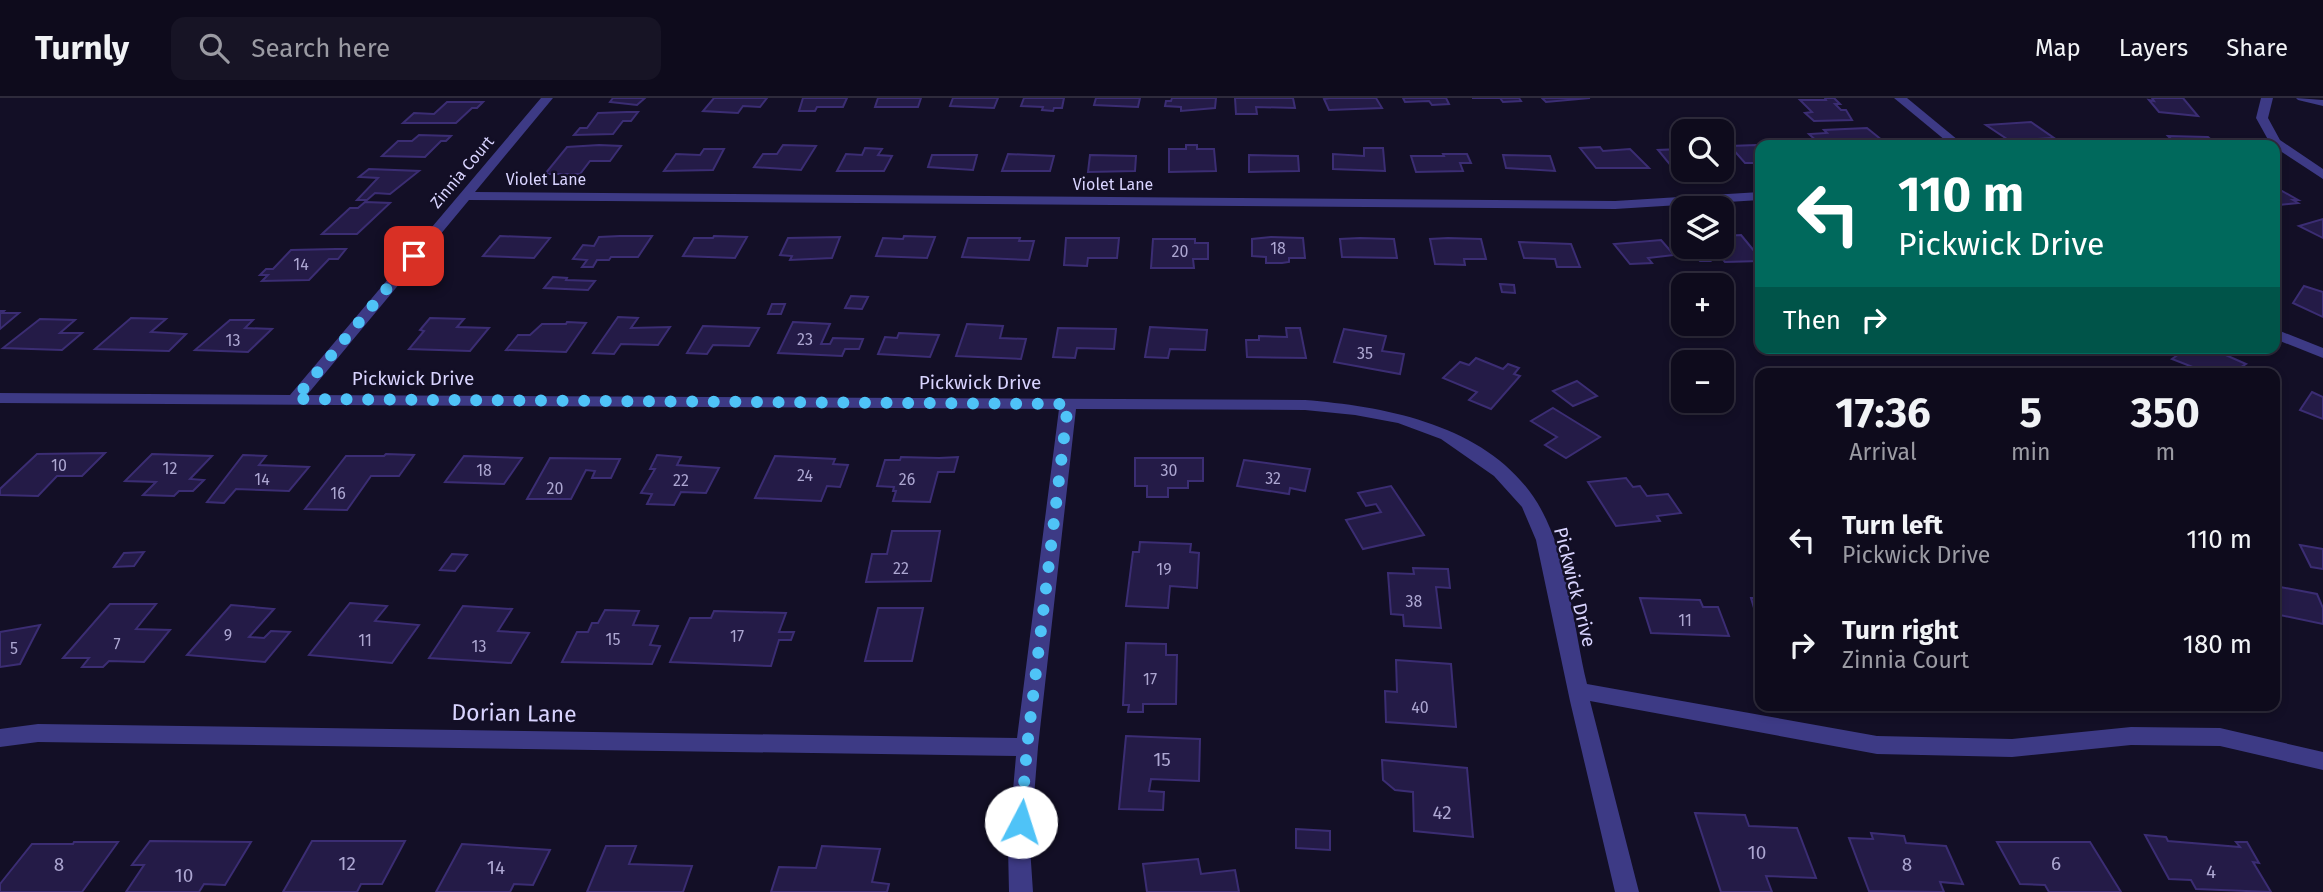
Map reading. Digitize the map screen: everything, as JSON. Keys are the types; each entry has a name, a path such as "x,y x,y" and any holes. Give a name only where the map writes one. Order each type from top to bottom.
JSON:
{"street":[{"name":"Zinnia Court","path":"295,399 547,98"},
{"path":"1900,98 1952,140"},
{"path":"2267,98 2262,118 2274,140"},
{"path":"2302,98 2323,103"},
{"path":"2280,145 2323,175"},
{"name":"Violet Lane","path":"464,196 1528,205 1615,205 1755,196"},
{"path":"2280,336 2323,353"},
{"name":"Pickwick Drive","path":"0,398 1305,404 1364,409 1409,419 1465,444 1501,473 1530,505 1547,547 1578,691 1627,892"},
{"path":"1021,892 1018,847 1027,747 1068,404"},
{"path":"1578,691 1877,745 2012,748 2131,737 2220,737 2323,761"},
{"name":"Dorian Lane","path":"0,738 38,733 1027,747"}],"building":[{"path":"613,98 645,98 637,105 610,102"},
{"path":"714,98 767,98 760,107 743,106 738,113 703,111"},
{"path":"803,98 847,98 843,107 817,107 815,111 799,111"},
{"path":"878,98 921,98 918,107 875,107"},
{"path":"953,98 998,98 994,108 950,106"},
{"path":"1024,98 1064,98 1062,108 1054,108 1053,111 1042,110 1043,107 1021,106"},
{"path":"1096,98 1140,98 1138,107 1094,105"},
{"path":"1172,98 1216,98 1215,108 1181,111 1181,107 1165,106 1166,101 1171,101"},
{"path":"1235,98 1293,98 1295,108 1256,107 1257,114 1236,114"},
{"path":"1376,98 1382,108 1329,110 1324,99"},
{"path":"1403,98 1446,98 1449,104 1405,102"},
{"path":"1500,98 1519,98 1521,101 1503,102"},
{"path":"1542,98 1590,98 1546,102"},
{"path":"1825,98 1834,98 1840,104 1835,104 1841,110 1846,110 1852,120 1814,121 1805,113 1812,112 1800,100 1826,100"},
{"path":"2152,98 2183,98 2198,116 2159,112 2149,100 2154,101"},
{"path":"447,102 483,102 456,123 403,123 414,113 434,114"},
{"path":"638,112 631,121 623,121 613,134 574,135 580,128 587,128 598,113"},
{"path":"2031,122 2054,138 2008,140 1986,125"},
{"path":"1867,128 1882,140 1816,140 1809,134 1827,133 1824,130"},
{"path":"419,135 451,136 446,141 441,141 425,157 382,156 398,141 412,141"},
{"path":"2168,136 2208,137 2211,140 2172,140"},
{"path":"783,145 816,146 801,170 754,167 763,154 777,154"},
{"path":"1186,145 1197,145 1197,149 1214,149 1216,171 1169,172 1169,149 1186,149"},
{"path":"1755,145 1755,163 1745,163 1734,151 1734,146"},
{"path":"621,146 610,161 590,161 580,174 545,174 567,147"},
{"path":"1600,147 1603,151 1630,149 1649,168 1596,168 1580,148"},
{"path":"865,148 882,149 878,155 892,156 884,171 837,171 846,154 862,155"},
{"path":"1364,148 1383,148 1385,171 1333,169 1333,154 1364,156"},
{"path":"704,149 724,149 713,170 664,171 676,154 700,155"},
{"path":"1671,149 1671,166 1658,150"},
{"path":"1008,154 1054,156 1050,171 1002,171"},
{"path":"1443,154 1467,154 1471,163 1460,163 1463,171 1416,172 1411,156 1444,156"},
{"path":"932,155 977,155 973,170 928,167"},
{"path":"1090,155 1136,156 1135,171 1088,172"},
{"path":"1249,155 1298,156 1299,171 1249,172"},
{"path":"1503,155 1550,156 1555,171 1506,168"},
{"path":"369,169 419,171 390,194 375,193 367,200 357,200 378,178 359,177"},
{"path":"2280,190 2298,200 2293,200 2298,203 2280,205"},
{"path":"365,202 390,203 357,234 322,234 350,208 358,208"},
{"path":"2323,219 2323,238 2299,226"},
{"path":"1734,235 1741,235 1755,252 1755,261 1725,262 1722,259 1734,259"},
{"path":"500,236 550,238 534,258 483,256"},
{"path":"652,236 638,257 597,260 593,267 582,267 587,260 573,259 583,245 594,246 599,237"},
{"path":"904,236 935,237 927,258 876,256 883,238 903,239"},
{"path":"747,237 735,258 683,256 694,238"},
{"path":"840,237 832,258 790,260 792,256 780,255 788,238"},
{"path":"968,238 1020,238 1019,241 1034,241 1029,260 962,257"},
{"path":"1066,238 1119,238 1117,258 1088,258 1087,266 1064,265"},
{"path":"1303,238 1305,258 1266,263 1266,257 1252,256 1252,239"},
{"path":"1153,239 1195,239 1195,243 1208,243 1208,259 1193,259 1194,268 1151,268"},
{"path":"1340,239 1394,239 1397,258 1342,257"},
{"path":"1430,239 1481,239 1486,259 1464,259 1465,265 1435,264"},
{"path":"1661,240 1671,255 1648,258 1652,263 1630,264 1614,244"},
{"path":"1519,242 1571,244 1580,267 1557,267 1555,259 1524,258"},
{"path":"346,249 338,259 329,259 309,280 262,281 268,275 260,275 266,269 273,269 291,250"},
{"path":"553,277 595,281 588,290 544,288"},
{"path":"1500,284 1514,285 1515,293 1502,292"},
{"path":"2304,286 2323,292 2323,317 2293,303"},
{"path":"851,296 868,297 862,309 845,308"},
{"path":"772,304 785,304 781,314 768,314"},
{"path":"0,311 4,311 2,313 19,313 0,329"},
{"path":"618,317 638,318 631,328 670,327 658,345 621,344 614,354 593,353"},
{"path":"131,318 166,319 151,332 186,334 169,351 95,349"},
{"path":"430,318 464,319 457,327 489,328 470,351 409,349 424,331 420,330"},
{"path":"40,319 75,320 60,333 82,333 62,350 3,348"},
{"path":"230,320 253,320 245,328 272,329 248,352 195,350"},
{"path":"793,322 830,324 821,344 830,344 833,338 863,339 859,349 845,349 842,356 778,353"},
{"path":"586,323 566,352 506,350 518,335 530,335 542,324"},
{"path":"967,324 1003,326 1000,338 1026,339 1021,359 956,356"},
{"path":"703,326 759,328 749,346 713,345 707,354 687,353"},
{"path":"1150,327 1207,330 1205,350 1170,349 1168,358 1145,357"},
{"path":"1058,328 1116,329 1114,349 1077,348 1075,358 1053,357"},
{"path":"1286,328 1300,328 1306,358 1247,357 1246,340 1259,340 1259,336 1287,337"},
{"path":"1344,329 1386,336 1382,351 1404,354 1400,374 1334,362"},
{"path":"899,333 939,335 930,357 878,354 885,337 897,338"},
{"path":"2179,354 2224,354 2246,364 2243,366 2247,368 2195,368 2172,359"},
{"path":"1476,358 1503,369 1508,364 1519,368 1514,374 1520,376 1491,409 1469,400 1477,392 1443,378 1460,362 1469,365"},
{"path":"1577,381 1597,396 1573,406 1553,391"},
{"path":"2312,392 2323,397 2323,419 2300,410"},
{"path":"1553,408 1600,437 1566,458 1545,445 1557,437 1531,421"},
{"path":"105,453 82,476 57,476 38,496 0,495 0,489 37,454"},
{"path":"152,454 212,456 190,479 204,480 193,491 179,491 174,496 143,495 156,482 125,481"},
{"path":"243,455 266,456 259,465 309,467 289,491 236,489 224,503 207,502"},
{"path":"414,455 399,476 371,476 347,510 305,509 346,456"},
{"path":"657,455 681,457 677,465 719,468 706,493 681,492 674,505 647,504 652,494 641,493 655,469 650,469"},
{"path":"464,456 522,458 504,484 445,482"},
{"path":"775,456 835,459 833,464 848,465 840,487 827,486 821,501 755,498"},
{"path":"901,457 958,457 954,472 938,472 930,502 893,501 896,491 893,491 894,487 877,486 885,460 900,460"},
{"path":"550,458 620,459 611,478 592,478 595,471 586,470 571,499 527,499"},
{"path":"1135,458 1203,458 1203,481 1188,481 1188,488 1168,488 1168,497 1147,497 1147,486 1135,486"},
{"path":"1244,460 1310,469 1305,491 1290,488 1289,494 1237,486"},
{"path":"1626,478 1633,487 1640,486 1647,496 1668,494 1681,513 1657,516 1660,521 1616,526 1588,482"},
{"path":"1391,486 1424,535 1363,549 1346,520 1381,512 1376,504 1366,506 1358,493"},
{"path":"892,531 940,531 931,581 866,582 872,554 887,554"},
{"path":"1140,542 1191,544 1190,552 1199,553 1197,588 1170,586 1168,608 1126,606 1133,552 1139,552"},
{"path":"2300,545 2323,549 2323,569 2311,567"},
{"path":"144,552 134,566 114,567 124,553"},
{"path":"452,554 467,555 455,571 440,570"},
{"path":"1413,568 1448,569 1450,588 1436,587 1441,628 1404,626 1403,615 1391,614 1388,573 1414,574"},
{"path":"2280,587 2317,594 2323,608 2323,624 2280,615"},
{"path":"1640,598 1700,600 1703,607 1718,607 1729,636 1651,633"},
{"path":"350,603 387,606 375,621 419,625 392,663 309,655"},
{"path":"110,604 156,604 136,629 170,630 144,662 109,661 103,667 82,667 89,658 63,658"},
{"path":"231,605 274,609 249,637 264,638 271,631 290,632 265,662 187,655"},
{"path":"463,606 512,609 498,631 529,633 511,663 429,658"},
{"path":"878,608 923,608 912,661 865,661"},
{"path":"605,610 639,611 633,625 658,626 650,645 660,646 652,664 562,662 577,632 588,632 592,623 598,623"},
{"path":"714,611 786,613 779,632 794,632 791,640 779,640 771,666 670,662 690,618 711,618"},
{"path":"40,625 20,664 0,667 0,632"},
{"path":"1126,643 1166,644 1166,655 1177,655 1176,704 1143,704 1143,712 1128,712 1129,705 1123,705"},
{"path":"1396,660 1451,664 1456,727 1386,722 1385,691 1397,692"},
{"path":"1126,736 1200,739 1199,781 1151,779 1149,791 1164,792 1163,810 1119,809"},
{"path":"1382,760 1467,768 1473,837 1414,831 1413,792 1395,790 1383,780"},
{"path":"1695,813 1745,815 1749,826 1797,828 1816,878 1766,876 1772,892 1721,892"},
{"path":"1296,829 1330,831 1330,850 1296,848"},
{"path":"1871,833 1904,836 1906,843 1946,846 1963,884 1940,882 1944,892 1869,891 1849,838 1873,839"},
{"path":"2145,835 2166,837 2168,841 2240,847 2236,842 2247,842 2259,863 2253,862 2271,892 2196,889 2191,880 2169,879"},
{"path":"150,841 251,842 225,885 204,884 199,892 126,892 144,865 132,865"},
{"path":"312,841 405,841 382,884 361,884 357,892 283,892"},
{"path":"118,842 82,892 0,892 0,884 32,844"},
{"path":"1997,842 2090,842 2121,892 2049,892 2045,885 2020,884"},
{"path":"462,844 550,850 533,885 514,884 510,892 436,892"},
{"path":"606,846 636,846 629,864 692,866 683,892 587,892"},
{"path":"822,846 880,849 872,882 889,884 887,892 771,892 779,867 816,868"},
{"path":"1198,859 1201,874 1235,870 1239,892 1147,892 1143,864"}],"route":[{"path":"414,256 295,399 1068,404 1027,747 1021,822"}]}
